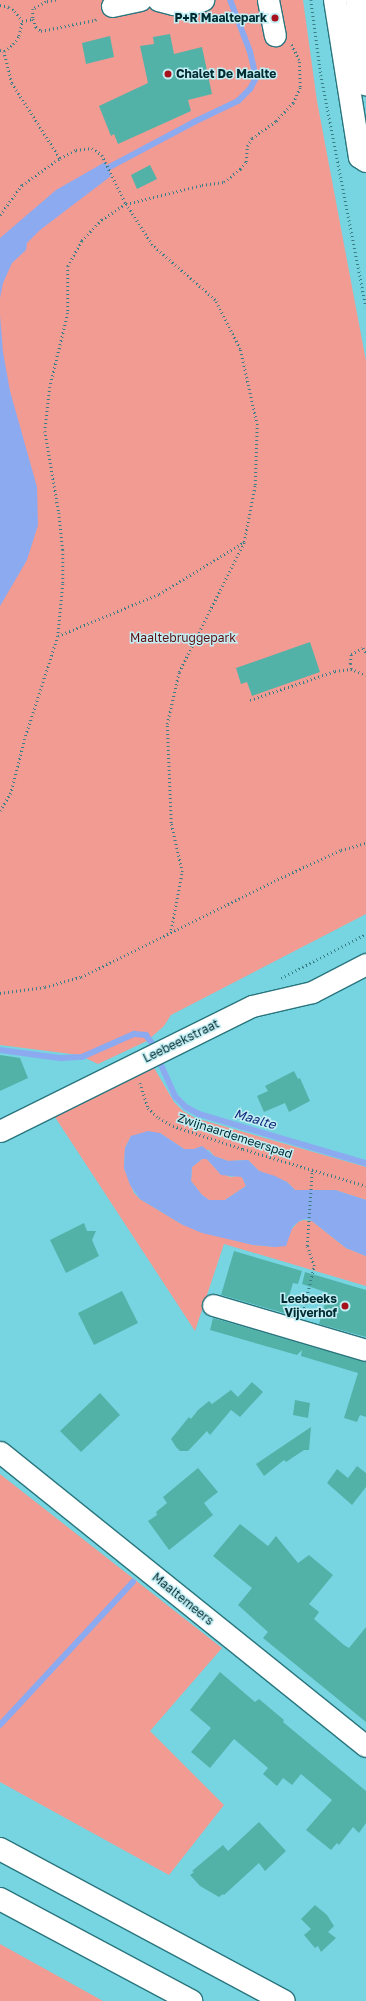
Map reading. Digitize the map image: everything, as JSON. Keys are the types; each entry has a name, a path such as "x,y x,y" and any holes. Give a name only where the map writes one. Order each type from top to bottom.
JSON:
{"highway":[{"path":"335,0 360,157 366,161"},
{"path":"357,0 366,85"},
{"path":"0,1849 284,2001"},
{"path":"0,1899 191,2001"}],"street":[{"path":"106,10 140,0"},
{"path":"158,0 173,4 192,4 203,0"},
{"path":"268,0 275,35"},
{"name":"Leebeekstraat","path":"0,1131 252,1006 312,992 366,964"},
{"path":"213,1305 366,1350"},
{"name":"Maaltemeers","path":"0,1452 366,1746"}],"path":[{"path":"56,0 46,2 33,9 33,19 36,26 41,31 95,20 106,10"},
{"path":"311,0 321,75 366,306"},
{"path":"0,5 9,7 15,11 22,22 19,36 13,44 4,51"},
{"path":"22,22 33,19"},
{"path":"0,811 11,793 58,636 63,584 63,550 59,513 44,432 50,387 68,313 68,266 82,241 102,220 126,204 202,185 224,182 240,169 246,162 247,146 252,138 276,122 293,103 300,87 299,60 294,48 286,39 275,35"},
{"path":"0,50 4,51"},
{"path":"4,51 12,83 60,158"},
{"path":"0,215 22,185 60,158 76,150 92,148 102,155 126,204 152,245 215,300 240,349 257,425 255,485 244,542 179,672 167,724 171,823 182,872 171,930"},
{"path":"58,636 159,594 244,542"},
{"path":"351,669 350,664 352,654 363,648 366,653"},
{"path":"250,700 335,671 351,669 366,674"},
{"path":"0,993 45,988 81,977 171,930 341,850 366,843"},
{"name":"Zwijnaardemeerspad","path":"134,1064 148,1108 159,1118 173,1126 366,1186"},
{"path":"299,1330 314,1266 306,1246 312,1170"}],"green space":[{"name":"Maaltebruggepark","path":"0,0 303,0 317,101 366,361 366,914 171,1015 164,1026 147,1041 98,1064 79,1055 0,1045"},
{"path":"153,1066 174,1102 183,1111 195,1118 366,1167 366,1200 335,1190 295,1190 287,1182 259,1171 248,1160 228,1161 214,1156 209,1150 184,1149 160,1133 131,1136 125,1148 124,1168 134,1193 140,1199 183,1225 253,1245 276,1247 298,1222 303,1220 312,1221 346,1248 366,1256 366,1286 224,1244 195,1331 53,1114"},
{"path":"202,1159 207,1159 215,1168 230,1177 242,1177 246,1186 225,1200 209,1200 202,1195 191,1181 192,1167"},
{"path":"0,1474 222,1648 150,1731 224,1805 169,1875 0,1782"},
{"path":"0,1944 103,2001 0,2001"}],"water":[{"path":"105,162 111,176 40,230 27,243 26,250 12,263 3,283 0,298 0,238 56,190"},
{"path":"0,315 3,352 10,391 37,487 38,525 27,560 0,606"},
{"path":"148,1131 160,1133 184,1149 194,1149 202,1146 214,1156 228,1161 248,1160 259,1171 287,1182 295,1190 335,1190 366,1200 366,1256 346,1248 312,1221 307,1219 301,1220 293,1226 286,1246 276,1247 253,1245 202,1233 183,1225 140,1199 130,1185 124,1168 125,1148 131,1136","holes":["202,1159 207,1159 221,1175 242,1177 246,1186 225,1200 209,1200 202,1195 191,1181 192,1167"]}],"building":[{"path":"170,34 174,54 202,47 212,94 188,100 191,111 118,144 114,134 111,136 99,106 148,83 140,46 154,44 153,37"},
{"path":"110,36 114,57 86,64 82,43"},
{"path":"150,165 157,179 137,189 131,175"},
{"path":"310,642 320,672 252,696 247,682 241,684 236,668"},
{"path":"0,1055 20,1058 28,1078 0,1091"},
{"path":"294,1071 298,1079 300,1078 310,1101 289,1112 285,1103 264,1112 257,1096 268,1091 265,1086"},
{"path":"84,1223 87,1231 96,1231 92,1240 99,1256 66,1273 50,1240"},
{"path":"234,1251 302,1271 298,1284 293,1283 284,1313 221,1295"},
{"name":"Leebeeks Vijverhof","path":"305,1272 366,1290 366,1337 319,1324 328,1293 302,1284"},
{"path":"122,1291 138,1323 94,1345 78,1313"},
{"path":"213,1318 366,1362 366,1417 360,1415 357,1422 344,1418 358,1373 301,1356 302,1350 297,1355 210,1330"},
{"path":"252,1382 263,1392 240,1417 231,1410 210,1435 207,1431 188,1451 180,1451 176,1447 171,1439 189,1417 191,1419 198,1410 209,1401 212,1404 231,1390 238,1397"},
{"path":"100,1393 120,1415 81,1452 60,1431"},
{"path":"295,1400 310,1403 308,1418 293,1415"},
{"path":"311,1427 309,1450 304,1450 286,1462 284,1460 264,1476 256,1464"},
{"path":"357,1466 366,1473 366,1487 352,1505 327,1483 337,1469 348,1478"},
{"path":"198,1468 218,1492 204,1503 213,1515 169,1550 148,1521 157,1515 156,1512 167,1503 163,1497"},
{"path":"240,1524 268,1546 276,1536 298,1563 309,1555 333,1575 309,1604 319,1612 314,1619 349,1648 366,1627 366,1722 263,1638 268,1632 238,1605 252,1588 213,1556"},
{"path":"220,1672 255,1702 259,1699 284,1720 283,1722 366,1791 366,1823 359,1833 353,1827 339,1845 337,1843 331,1850 306,1830 332,1800 301,1774 292,1785 283,1778 277,1786 263,1774 268,1768 234,1739 210,1768 191,1752 211,1728 190,1710"},
{"path":"259,1822 286,1851 265,1871 259,1863 224,1895 223,1894 219,1897 200,1886 190,1875 194,1872 192,1871 223,1845 228,1851"},
{"path":"315,1905 327,1915 334,1926 328,1932 336,1938 321,1952 318,1946 315,1948 304,1935 311,1929 301,1919"}],"waterway":[{"path":"108,168 194,122 238,101 250,89 256,78 250,52 230,0"},
{"name":"Maalte","path":"0,1050 61,1058 82,1057 134,1034 146,1035 153,1044"},
{"name":"Maalte","path":"162,1066 176,1097 186,1107 199,1114 366,1163"},
{"path":"0,1725 133,1582"}],"place":[{"name":"P+R Maaltepark","path":"275,18"},
{"name":"Chalet De Maalte","path":"168,74"},
{"name":"Leebeeks Vijverhof","path":"345,1306"}]}
